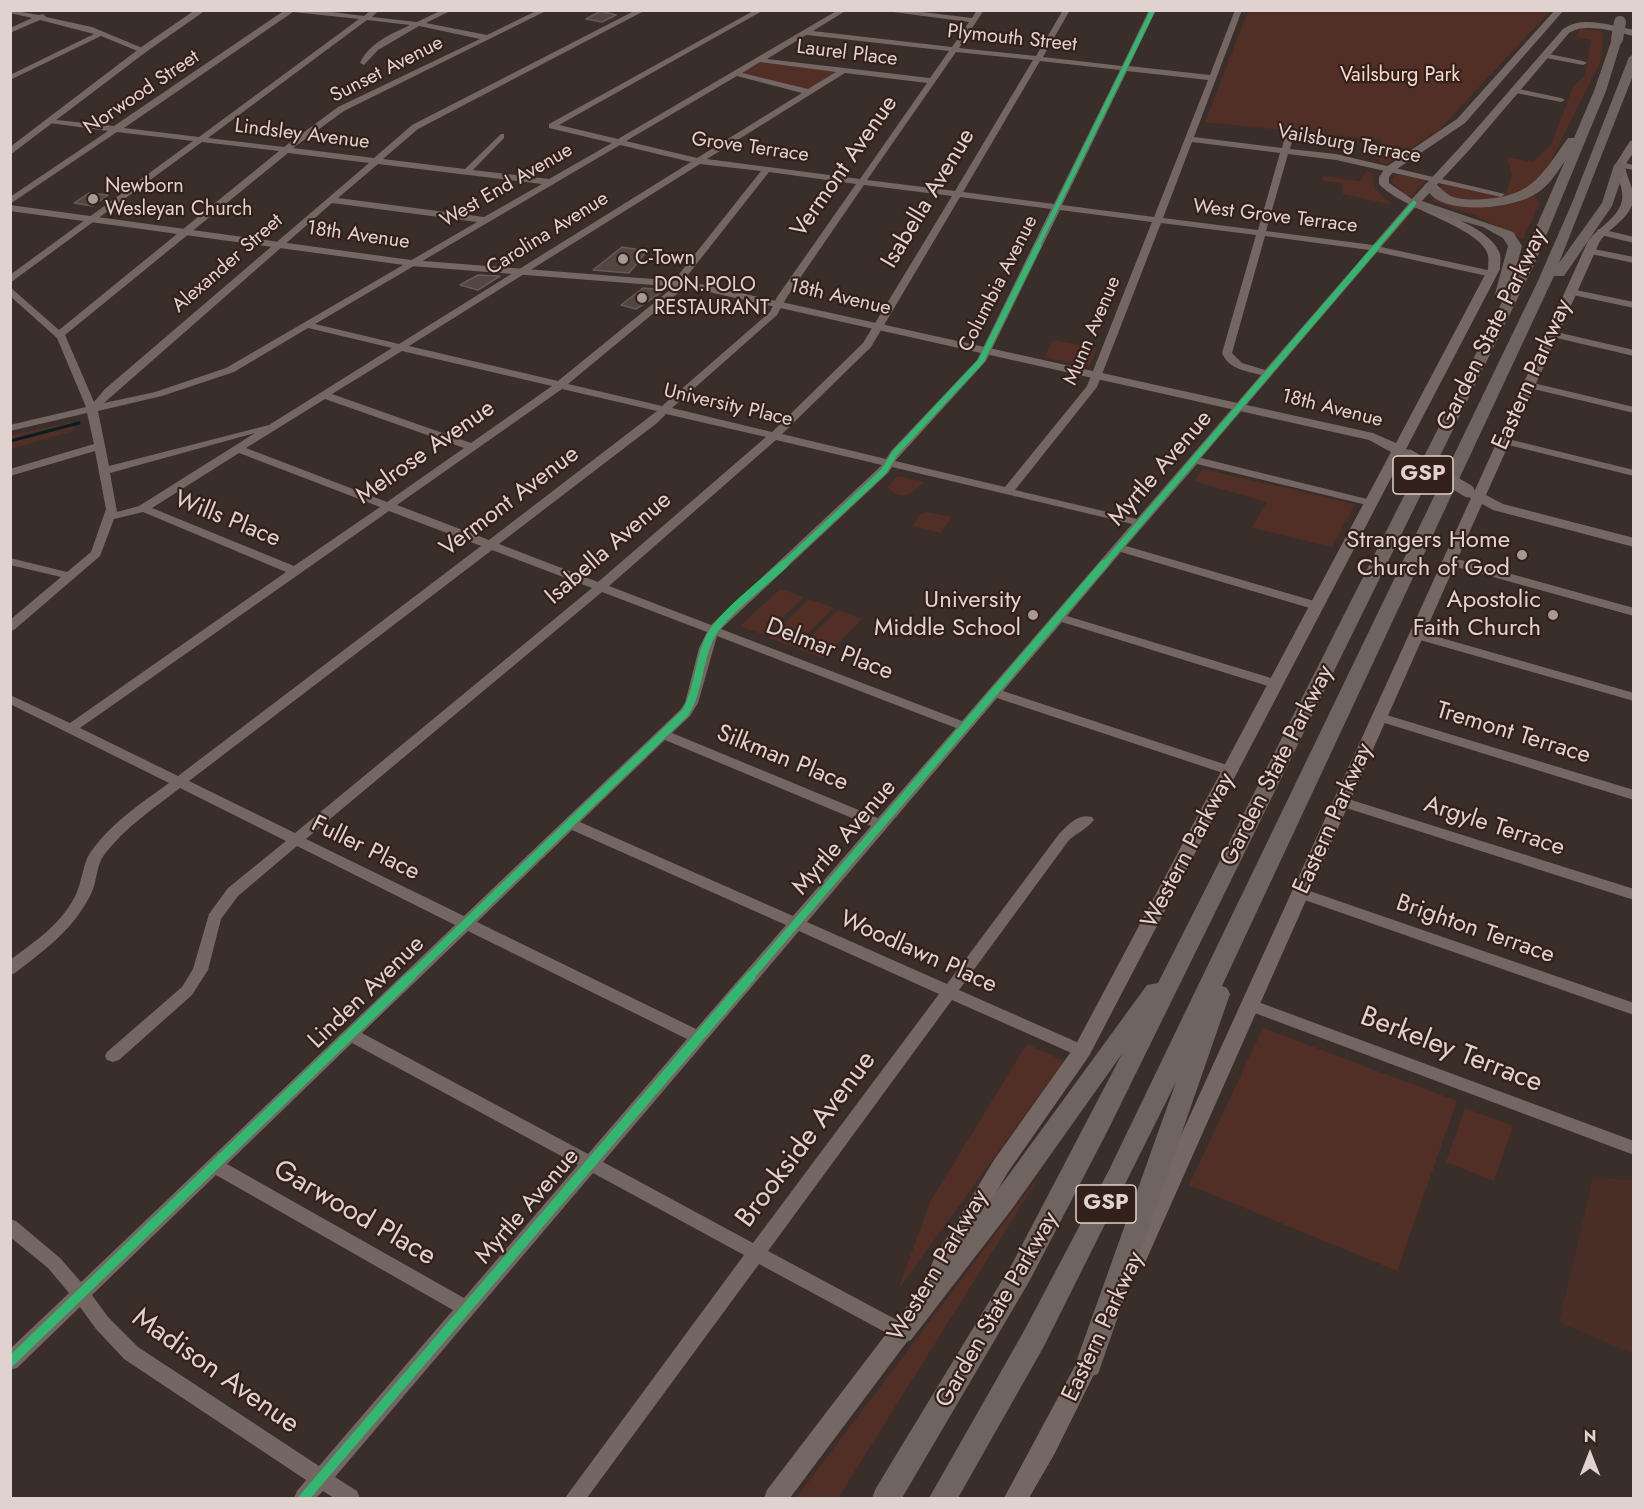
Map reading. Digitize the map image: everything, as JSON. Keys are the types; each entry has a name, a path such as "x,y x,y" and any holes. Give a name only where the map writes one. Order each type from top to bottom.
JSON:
{"highway":[{"name":"Garden State Parkway","path":"886,1498 962,1376 1047,1224 1484,354 1530,258 1592,112 1617,39 1622,10"},
{"name":"Garden State Parkway","path":"943,1498 1019,1368 1083,1249 1252,901 1527,320 1578,203 1634,57"},
{"path":"1432,182 1438,195 1461,202 1494,203 1522,197 1544,180 1592,112"},
{"path":"1527,320 1607,204 1620,165"},
{"path":"1414,203 1508,235 1515,246 1484,354"},
{"path":"1088,1365 1252,901"},
{"path":"902,1332 1003,1202 1189,943"}],"main road":[{"path":"10,152 143,50 202,10"},
{"path":"1492,274 1496,263 1495,256 1484,239 1391,191 1384,184 1384,177 1390,169 1461,121 1560,10"},
{"path":"1567,10 1574,18 1596,27"},
{"path":"1546,26 1558,25 1566,31 1575,25 1634,33"},
{"name":"Myrtle Avenue","path":"1414,203 1566,31"},
{"path":"1439,137 1457,135 1467,137 1470,142"},
{"path":"1620,165 1634,143"},
{"name":"Eastern Parkway","path":"1016,1498 1047,1445 1088,1365 1450,561 1474,494 1504,441 1589,251 1600,232 1619,217 1627,204 1628,193 1620,165"},
{"name":"18th Avenue","path":"10,208 411,263 680,284 778,304 1372,437 1503,509 1634,543"},
{"name":"Western Parkway","path":"776,1498 902,1332 996,1173 1082,1051 1371,503 1404,453 1492,274"}],"street":[{"path":"10,10 101,33 143,50"},
{"path":"10,31 52,10"},
{"path":"292,10 420,24 489,38"},
{"name":"Norwood Street","path":"10,201 120,129 292,10"},
{"path":"10,280 376,10"},
{"path":"364,63 365,58 384,42 449,10"},
{"name":"Sunset Avenue","path":"58,335 287,149 341,109 545,10"},
{"name":"Alexander Street","path":"92,410 109,391 415,127 642,10"},
{"name":"Grove Terrace","path":"761,10 552,126 617,143 699,160 1088,211"},
{"name":"West End Avenue","path":"10,428 158,394 230,370 844,10"},
{"path":"881,10 974,20"},
{"name":"Vermont Avenue","path":"10,969 54,934 73,915 85,891 95,857 117,829 653,421 770,316 981,10"},
{"name":"Isabella Avenue","path":"113,1056 187,991 200,970 210,928 222,906 246,880 599,588 774,436 867,345 1067,10"},
{"name":"Columbia Avenue","path":"713,630 884,471 895,453 980,364 1153,10"},
{"name":"Munn Avenue","path":"1008,491 1090,390 1239,10"},
{"path":"10,78 101,33"},
{"name":"Plymouth Street","path":"807,33 1213,78"},
{"path":"1544,55 1584,63"},
{"name":"Laurel Place","path":"759,60 931,81"},
{"name":"Carolina Avenue","path":"112,516 143,508 844,70"},
{"path":"737,74 810,92"},
{"path":"1514,90 1561,100"},
{"name":"Lindsley Avenue","path":"50,121 549,182"},
{"path":"1269,374 1234,363 1227,353 1290,133"},
{"path":"468,171 501,136"},
{"name":"Vailsburg Terrace","path":"1188,139 1336,157 1390,169 1432,182 1502,194"},
{"path":"1620,165 1634,168"},
{"name":"Melrose Avenue","path":"70,729 559,385 672,294 680,284 683,275 767,169"},
{"path":"330,200 485,220"},
{"name":"Myrtle Avenue","path":"304,1498 1414,203"},
{"name":"West Grove Terrace","path":"1088,211 1376,249 1492,274"},
{"path":"1600,232 1634,240"},
{"path":"1589,251 1634,260"},
{"path":"10,290 58,335 92,410 112,516 96,553 10,627"},
{"path":"1571,292 1634,305"},
{"name":"University Place","path":"306,325 1141,523"},
{"path":"1552,334 1634,353"},
{"path":"1529,386 1634,410"},
{"path":"325,395 472,447"},
{"name":"Carolina Avenue","path":"104,471 263,428 271,428"},
{"path":"1504,441 1634,473"},
{"path":"10,473 100,446"},
{"name":"Delmar Place","path":"239,448 966,727"},
{"path":"1194,460 1371,503"},
{"name":"Wills Place","path":"143,508 295,571"},
{"path":"1119,548 1317,606"},
{"path":"10,561 70,576"},
{"path":"1450,561 1634,612"},
{"path":"1060,618 1276,684"},
{"name":"Linden Avenue","path":"10,1362 665,735 694,699 698,687 702,654 713,630"},
{"path":"1417,635 1634,697"},
{"path":"995,693 1231,771"},
{"name":"Fuller Place","path":"10,699 699,1038"},
{"name":"Tremont Terrace","path":"1380,717 1634,795"},
{"name":"Silkman Place","path":"665,735 882,825"},
{"name":"Argyle Terrace","path":"1342,801 1634,896"},
{"name":"Brookside Avenue","path":"575,1498 1064,837 1077,825 1088,820"},
{"name":"Woodlawn Place","path":"572,824 1082,1051"},
{"name":"Brighton Terrace","path":"1301,893 1634,1010"},
{"name":"Berkeley Terrace","path":"1250,1005 1634,1148"},
{"path":"352,1035 902,1332"},
{"name":"Garwood Place","path":"215,1166 467,1309"},
{"name":"Madison Avenue","path":"10,1226 54,1263 102,1323 131,1353 350,1498"}],"shaded area":[{"path":"1593,1178 1633,1180 1633,1354 1559,1322"}],"green space":[{"name":"Vailsburg Park","path":"1248,11 1550,11 1440,129 1387,164 1379,162 1381,140 1205,122"},
{"path":"1581,28 1603,31 1601,60 1545,172 1530,188 1540,203 1523,239 1474,215 1431,201 1442,184 1505,197 1512,174 1507,157 1533,162 1551,145 1573,87 1585,75 1591,40 1575,37"},
{"path":"760,61 840,71 810,90 739,73"},
{"path":"1367,171 1373,173 1374,184 1378,192 1394,205 1343,194 1342,183 1323,181 1323,176 1360,181"},
{"path":"1395,174 1426,180 1412,196 1405,195 1392,182"},
{"path":"1053,340 1097,348 1089,367 1045,357"},
{"path":"72,422 76,430 11,449 11,435"},
{"path":"1203,469 1355,504 1332,547 1252,528 1267,502 1194,481"},
{"path":"898,476 923,482 906,495 897,494 887,487"},
{"path":"921,513 952,517 941,533 913,526"},
{"path":"780,589 804,597 764,635 740,626"},
{"path":"809,599 834,608 794,647 769,638"},
{"path":"838,610 862,619 823,658 798,649"},
{"path":"1263,1028 1457,1101 1397,1271 1189,1185"},
{"path":"1027,1044 1064,1061 898,1290 930,1202"},
{"path":"1465,1108 1513,1126 1494,1181 1446,1162"},
{"path":"1041,1174 838,1498 796,1498"}],"building":[{"path":"601,11 616,15 602,22 586,19"},
{"name":"Newborn Wesleyan Church","path":"89,193 108,195 93,206 74,203"},
{"name":"C-Town","path":"622,247 647,251 629,273 593,270"},
{"path":"478,275 500,276 478,290 460,285"},
{"name":"DON.POLO RESTAURANT","path":"643,288 665,290 636,309 621,305"}],"waterway":[{"path":"10,441 79,423"}],"cycle path":[{"path":"10,1362 685,713 695,692 706,648 716,627 884,471 895,453 981,361 1153,10"},
{"path":"304,1498 1414,203"}],"place":[{"name":"Newborn Wesleyan Church","path":"93,199"},
{"name":"C-Town","path":"623,259"},
{"name":"DON.POLO RESTAURANT","path":"642,298"},
{"name":"Strangers Home Church of God","path":"1522,555"},
{"name":"University Middle School","path":"1033,615"},
{"name":"Apostolic Faith Church","path":"1553,615"}]}
